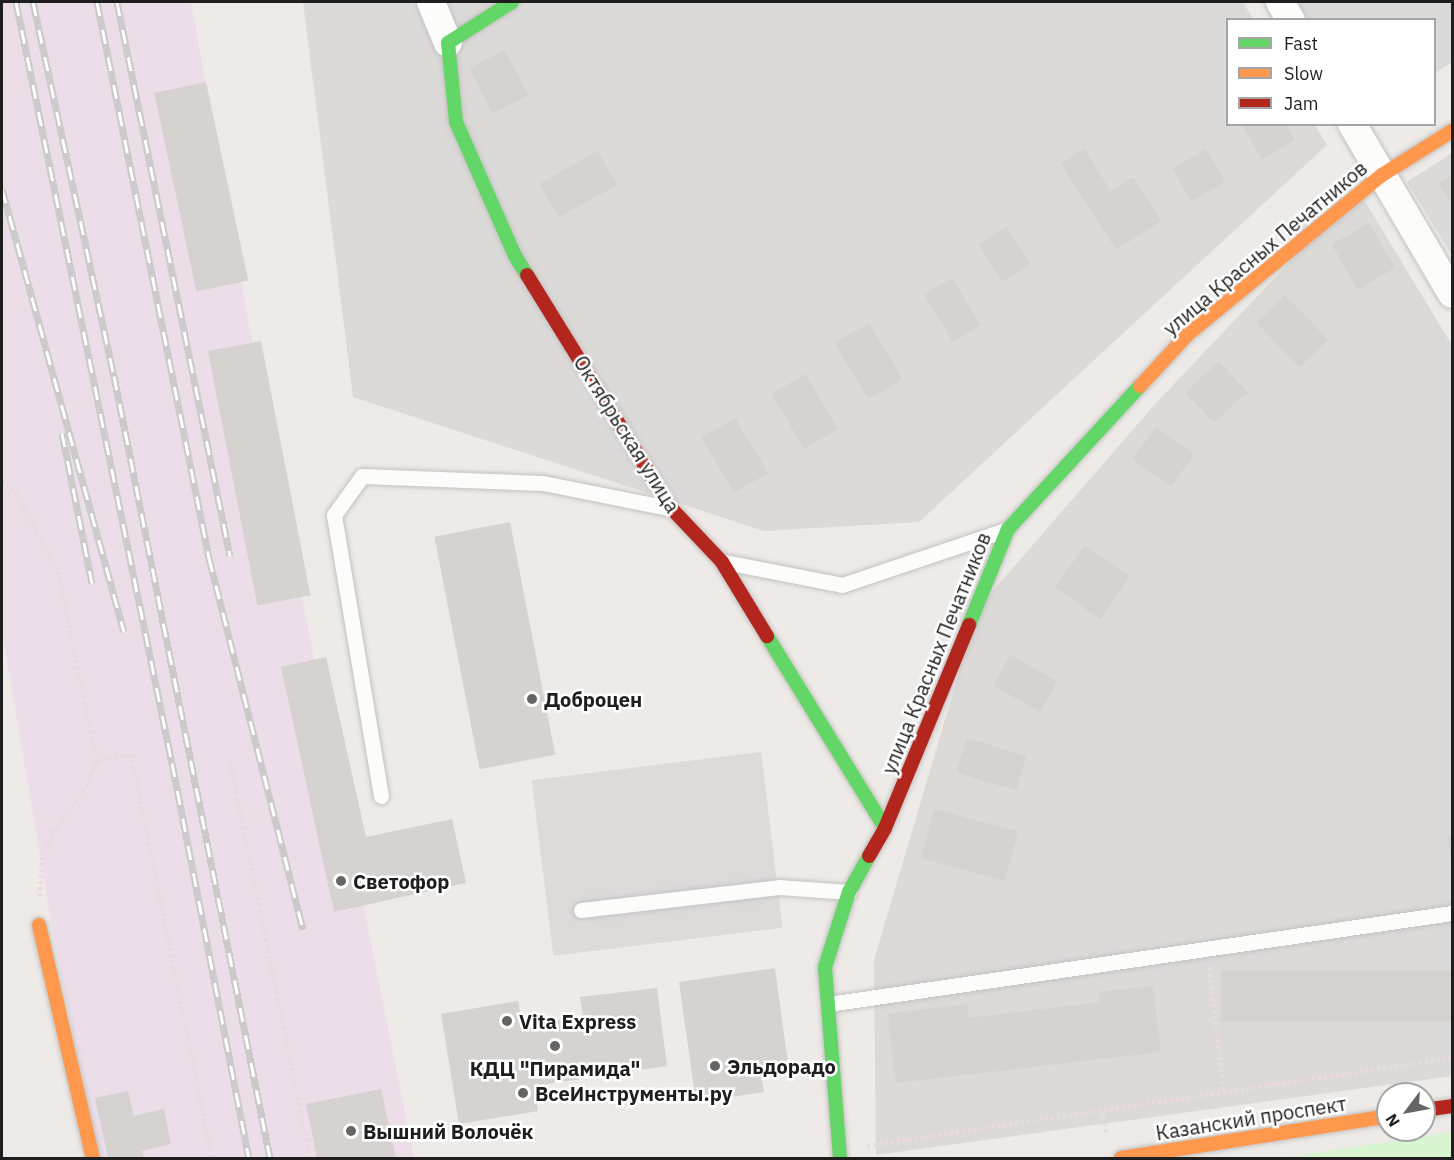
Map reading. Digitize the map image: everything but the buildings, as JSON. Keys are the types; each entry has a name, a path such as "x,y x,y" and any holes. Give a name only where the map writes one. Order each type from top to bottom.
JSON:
{"street":[{"name":"Октябрьская улица","path":"431,2 448,42 456,122 515,256 671,508 722,562 885,828"},
{"path":"448,42 512,2"},
{"path":"1280,2 1289,18"},
{"path":"1353,126 1452,294"},
{"name":"улица Красных Печатников","path":"840,1158 825,967 849,892 885,828 1008,529 1187,335 1382,175 1452,131"},
{"path":"39,925 93,1158"},
{"path":"1436,1108 1452,1106"},
{"name":"Казанский проспект","path":"1121,1158 1376,1118"}],"lane":[{"path":"381,796 334,515 362,476 543,483 671,508"},
{"path":"722,562 842,585 1008,529"},
{"path":"581,910 779,887 849,892"},
{"path":"828,1004 1452,913"}],"path":[{"path":"2,481 16,493 58,572 97,762 84,791 55,830 42,856 39,925"},
{"path":"97,762 131,754 212,1158"},
{"path":"230,762 310,1158"},
{"path":"1206,949 1224,1092"},
{"path":"863,1147 1452,1058"}],"shaded area":[{"path":"2,2 191,2 266,419 414,1158 97,1158 51,922 2,630"},
{"path":"303,2 1243,2 1252,18 1226,18 1226,126 1316,126 1327,145 919,522 764,531 353,397"},
{"path":"1294,2 1452,2 1452,62 1436,72 1436,18 1304,18"},
{"path":"1452,153 1452,255 1407,182"},
{"path":"1358,190 1452,345 1452,1076 1408,1082 1376,1082 1376,1086 876,1155 874,960 978,608 1156,403"},
{"path":"761,752 783,928 553,956 532,780"}],"green space":[{"path":"1452,1132 1452,1158 1281,1158 1386,1142 1436,1142 1436,1134"}],"railway":[{"path":"16,2 172,763 249,1158"},
{"path":"33,2 114,376 270,1158"},
{"path":"97,2 209,558 303,929"},
{"path":"117,2 230,556"},
{"path":"2,189 124,631"},
{"path":"62,433 92,583"}],"traffic: fast":[{"path":"512,2 448,43 456,122 515,256 527,275"},
{"path":"969,625 1008,529 1140,386"},
{"path":"767,636 885,828"},
{"path":"840,1158 825,967 849,892 869,856"}],"traffic: slow":[{"path":"1140,386 1187,335 1382,175 1452,131"},
{"path":"39,925 93,1158"},
{"path":"1121,1158 1376,1118"}],"traffic: jam":[{"path":"527,275 671,508 722,562 767,636"},
{"path":"869,856 885,828 969,625"},
{"path":"1436,1108 1452,1106"}],"place":[{"name":"Доброцен","path":"532,699"},
{"name":"Светофор","path":"341,881"},
{"name":"Vita Express","path":"507,1021"},
{"name":"КДЦ \"Пирамида\"","path":"555,1046"},
{"name":"Эльдорадо","path":"715,1066"},
{"name":"ВсеИнструменты.ру","path":"523,1093"},
{"name":"Вышний Волочёк","path":"351,1131"}]}
